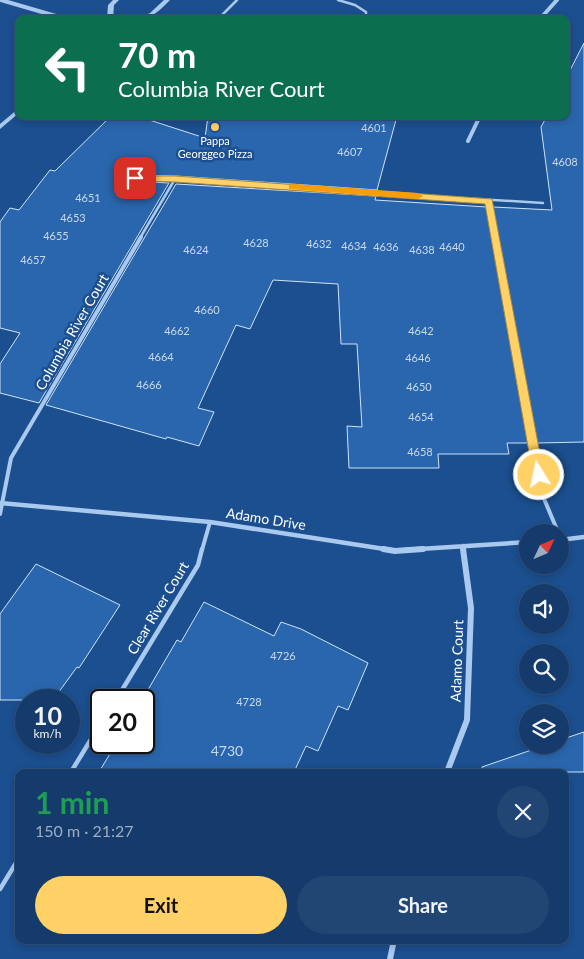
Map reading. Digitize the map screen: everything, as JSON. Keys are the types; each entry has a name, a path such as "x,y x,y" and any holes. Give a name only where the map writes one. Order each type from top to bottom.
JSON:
{"street":[{"path":"1,0 52,15"},
{"path":"110,15 111,4 116,0"},
{"path":"150,15 167,0"},
{"path":"544,15 557,0"},
{"path":"0,127 15,114"},
{"path":"468,141 478,120"},
{"name":"Adamo Drive","path":"1,503 210,522 395,551 519,543"},
{"path":"569,538 584,537"},
{"name":"Adamo Court","path":"448,769 467,720 471,608 463,546"},
{"path":"390,959 393,944"}],"lane":[{"path":"222,15 237,0"},
{"path":"338,0 355,5 366,12 366,15"},
{"path":"135,178 543,203"},
{"name":"Columbia River Court","path":"0,514 11,458 175,179"},
{"path":"489,201 542,494 555,524"},
{"name":"Clear River Court","path":"123,689 198,566 210,522"},
{"path":"73,769 90,741"},
{"path":"0,889 15,865"}],"building":[{"path":"584,43 584,442 537,443 493,207 552,210 541,127 545,120 570,120 570,70"},
{"path":"107,120 149,120 205,138 207,120 396,120 377,190 176,176 133,175 134,181 169,183 39,403 0,393 0,364 20,333 0,328 0,222 10,208 19,210 50,170 55,171"},
{"path":"176,184 376,196 375,200 487,207 529,443 507,443 509,454 438,454 439,468 349,468 347,426 362,427 357,344 341,344 338,284 273,280 250,329 236,325 198,408 214,412 199,446 167,437 166,439 46,405"},
{"path":"36,564 120,605 79,668 77,667 61,689 15,689 15,700 0,700 0,614"},
{"path":"204,602 274,636 281,622 301,629 368,663 348,710 338,706 318,751 306,746 295,769 101,769 110,754 155,754 155,689 148,689 177,640 181,642"},
{"path":"584,732 584,772 569,772 569,769 482,769 482,767 520,754 569,754 569,737"}],"slow traffic":[{"path":"292,187 418,196"}],"place":[{"name":"Pappa Georggeo Pizza","path":"215,127"}],"route":[{"path":"135,178 175,179 489,201 539,475"}]}
